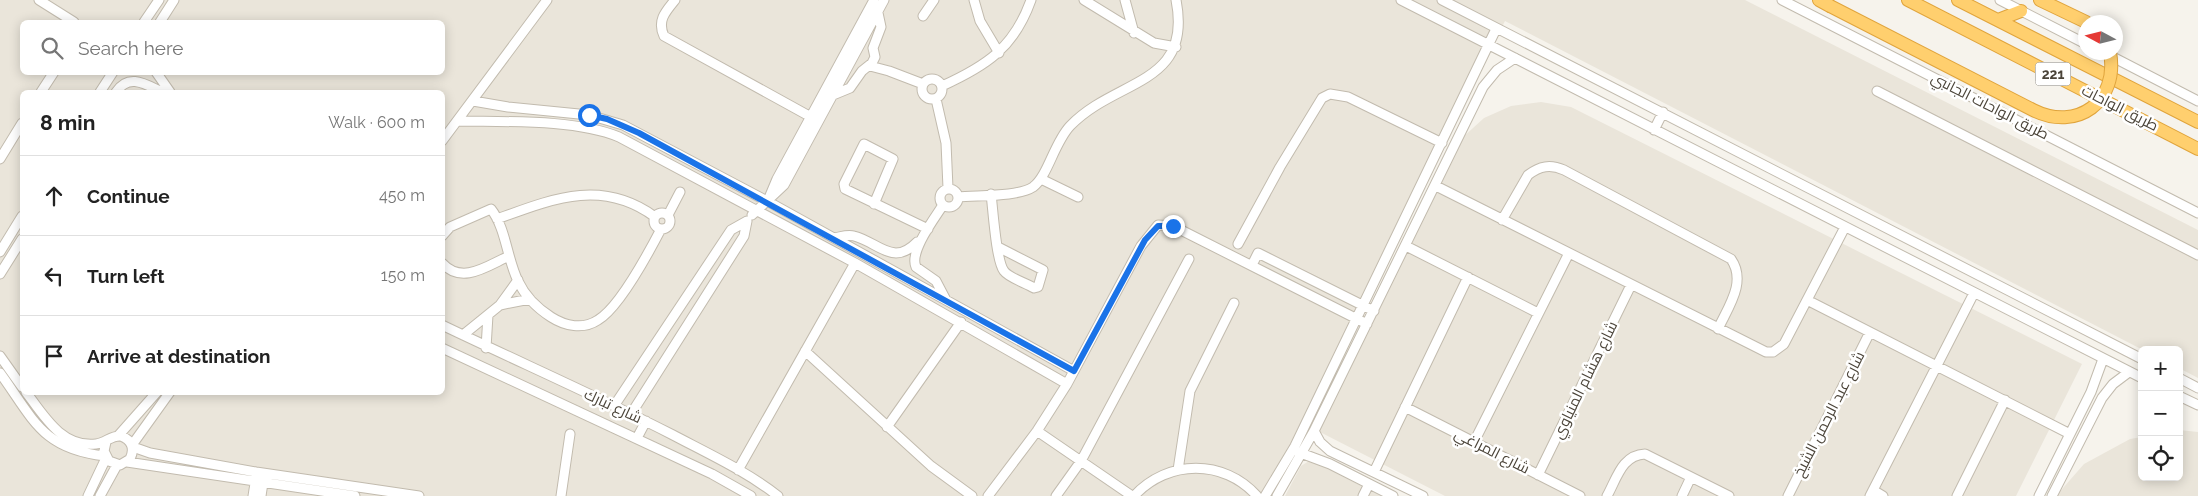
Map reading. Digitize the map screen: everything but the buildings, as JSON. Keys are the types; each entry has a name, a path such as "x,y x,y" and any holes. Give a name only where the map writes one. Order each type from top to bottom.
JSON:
{"highway":[{"name":"طريق الواحات","path":"1908,0 2198,149"},
{"name":"طريق الواحات","path":"1958,0 2198,122"},
{"path":"2040,0 2078,18"},
{"path":"1824,3 2033,110 2056,119 2081,114 2101,99 2111,76 2110,60"},
{"path":"1998,20 2021,11"}],"street":[{"path":"39,0 71,20"},
{"path":"145,20 159,0"},
{"path":"161,20 174,0"},
{"path":"445,137 547,0"},
{"path":"675,0 661,20 660,28 664,36 810,117"},
{"path":"767,201 776,179 874,0"},
{"path":"614,406 695,287 731,230 747,221 784,185 884,0"},
{"path":"923,16 934,0"},
{"path":"974,0 980,21 999,53"},
{"path":"942,86 971,73 999,53 1019,28 1031,0"},
{"path":"1084,0 1134,33 1161,46 1176,47"},
{"path":"1125,0 1134,33"},
{"path":"958,197 1026,191 1041,179 1054,149 1069,126 1097,103 1159,70 1168,60 1176,47 1179,32 1176,0"},
{"path":"1401,0 2138,376"},
{"path":"1442,0 2138,357"},
{"name":"طريق الواحات الجانبي","path":"1782,0 2198,213"},
{"path":"2000,0 2078,40"},
{"path":"878,13 881,27 873,48 875,57 889,71"},
{"path":"1278,496 1355,319 1496,29"},
{"path":"833,95 850,88 862,71 870,66 875,57"},
{"path":"1265,496 1314,431 1483,87 1496,70 1515,58"},
{"path":"2119,60 2198,101"},
{"path":"870,66 923,84"},
{"path":"43,90 52,75"},
{"path":"101,90 111,75"},
{"path":"158,75 169,90"},
{"path":"934,79 942,86 942,92 936,99 925,96 922,90 923,84 927,80 934,79"},
{"path":"118,90 126,82 137,81 157,90"},
{"path":"1877,91 2198,255"},
{"path":"1238,244 1322,98 1330,94 1348,97 1442,143"},
{"path":"936,99 946,143 948,188"},
{"path":"472,101 607,119 639,133 767,201 1074,371"},
{"path":"1654,130 1663,112"},
{"path":"458,121 544,124 592,129 610,134 637,146 755,212 872,273 1067,384"},
{"path":"0,159 20,126"},
{"path":"874,204 893,159 864,144 844,187 874,204 928,229"},
{"path":"1502,220 1528,175 1534,170 1549,166 1564,170 1731,259 1737,268 1739,278 1718,329"},
{"path":"1041,179 1078,197"},
{"path":"1436,186 1760,350 1773,352 1784,344 1845,227"},
{"path":"943,205 952,207 958,201 955,190 948,188"},
{"path":"902,253 910,250 921,239 943,205 940,195 948,188"},
{"path":"445,233 450,227 488,208 493,210 518,280 530,299 546,314 568,325 579,326 599,320 633,278 661,229 669,226 668,214 680,192"},
{"path":"497,219 549,202 587,194 623,199 655,216"},
{"path":"991,194 998,247 1004,272 1034,288 1038,286 1043,270 998,247"},
{"path":"655,216 661,212 668,214"},
{"path":"655,216 656,226 661,229"},
{"path":"0,252 20,219"},
{"path":"631,414 744,236 747,221"},
{"path":"988,496 1037,431 1067,384 1141,246 1158,226 1173,226 1367,324"},
{"path":"834,238 855,236 887,251 902,253 913,258"},
{"path":"921,239 913,258 916,267 936,280 946,300"},
{"path":"1406,246 1538,313"},
{"path":"0,274 19,253"},
{"path":"1252,265 1258,253 1374,311"},
{"path":"1474,442 1569,253"},
{"path":"445,266 457,274 467,275 509,256"},
{"path":"1056,496 1081,461 1189,259"},
{"path":"872,273 878,262"},
{"path":"738,470 855,264"},
{"path":"1374,472 1468,277"},
{"path":"463,335 500,305 518,280"},
{"name":"شارع هشام المنياوي","path":"1538,475 1631,285"},
{"path":"695,287 706,294"},
{"path":"1883,496 1872,493 1974,293"},
{"path":"500,305 530,299"},
{"path":"1807,300 2070,434"},
{"path":"1178,470 1190,391 1234,303"},
{"path":"486,348 488,315"},
{"path":"887,427 960,322"},
{"name":"شارع تبارك","path":"445,326 486,348 646,421 760,482 778,496"},
{"name":"شارع عبد الرحمن الشيخ","path":"1788,496 1870,332"},
{"name":"شارع تبارك","path":"445,349 538,391 704,470 751,496"},
{"path":"805,351 931,466 972,496"},
{"path":"0,356 20,384"},
{"path":"2039,496 2091,392 2103,359"},
{"path":"2052,496 2102,398 2113,384 2130,372"},
{"path":"0,373 46,435 55,442 80,452 106,457 117,465"},
{"path":"538,391 546,375"},
{"path":"2183,380 2198,388"},
{"path":"2091,392 2102,398"},
{"path":"28,395 56,431 65,437 85,444 106,442 118,436 154,395"},
{"path":"127,462 132,455 132,446 168,395"},
{"path":"2183,398 2198,405"},
{"path":"1957,496 2005,400"},
{"name":"شارع المراغي","path":"1405,407 1580,496"},
{"path":"637,438 646,421"},
{"path":"1037,431 1133,496 1157,478 1178,470 1191,468 1216,470 1233,477 1249,487 1257,496"},
{"path":"1314,431 1320,442 1330,451 1423,496"},
{"path":"561,496 570,434"},
{"path":"118,436 126,438 132,446 150,453 355,496"},
{"path":"1019,436 1027,443"},
{"path":"88,496 106,457 106,442"},
{"path":"1298,451 1324,461 1393,496"},
{"path":"1324,461 1330,451"},
{"path":"1608,496 1623,465 1629,458 1645,454 1728,496"},
{"path":"704,470 712,455"},
{"path":"100,496 117,465 127,462 418,496"},
{"path":"253,496 260,477"},
{"path":"260,477 261,496"},
{"path":"1682,496 1692,477"},
{"path":"1363,496 1369,484"}],"shaded area":[{"path":"0,0 1745,0 2198,230 2198,378 2183,370 2183,346 2138,347 1505,21 1445,138 1277,488 1270,496 0,496"},
{"path":"1541,102 1571,107 2082,364 2016,496 1445,496 1318,431 1462,138 1484,118 1511,106"},
{"path":"2183,430 2198,432 2198,496 2056,496 2084,464 2130,439 2138,438 2138,481 2183,481"},
{"path":"1309,461 1314,461 1381,496 1285,496 1301,466"}],"route":[{"path":"589,115 607,119 639,133 767,201 1074,371 1149,234 1154,228 1163,224 1173,226"}]}
